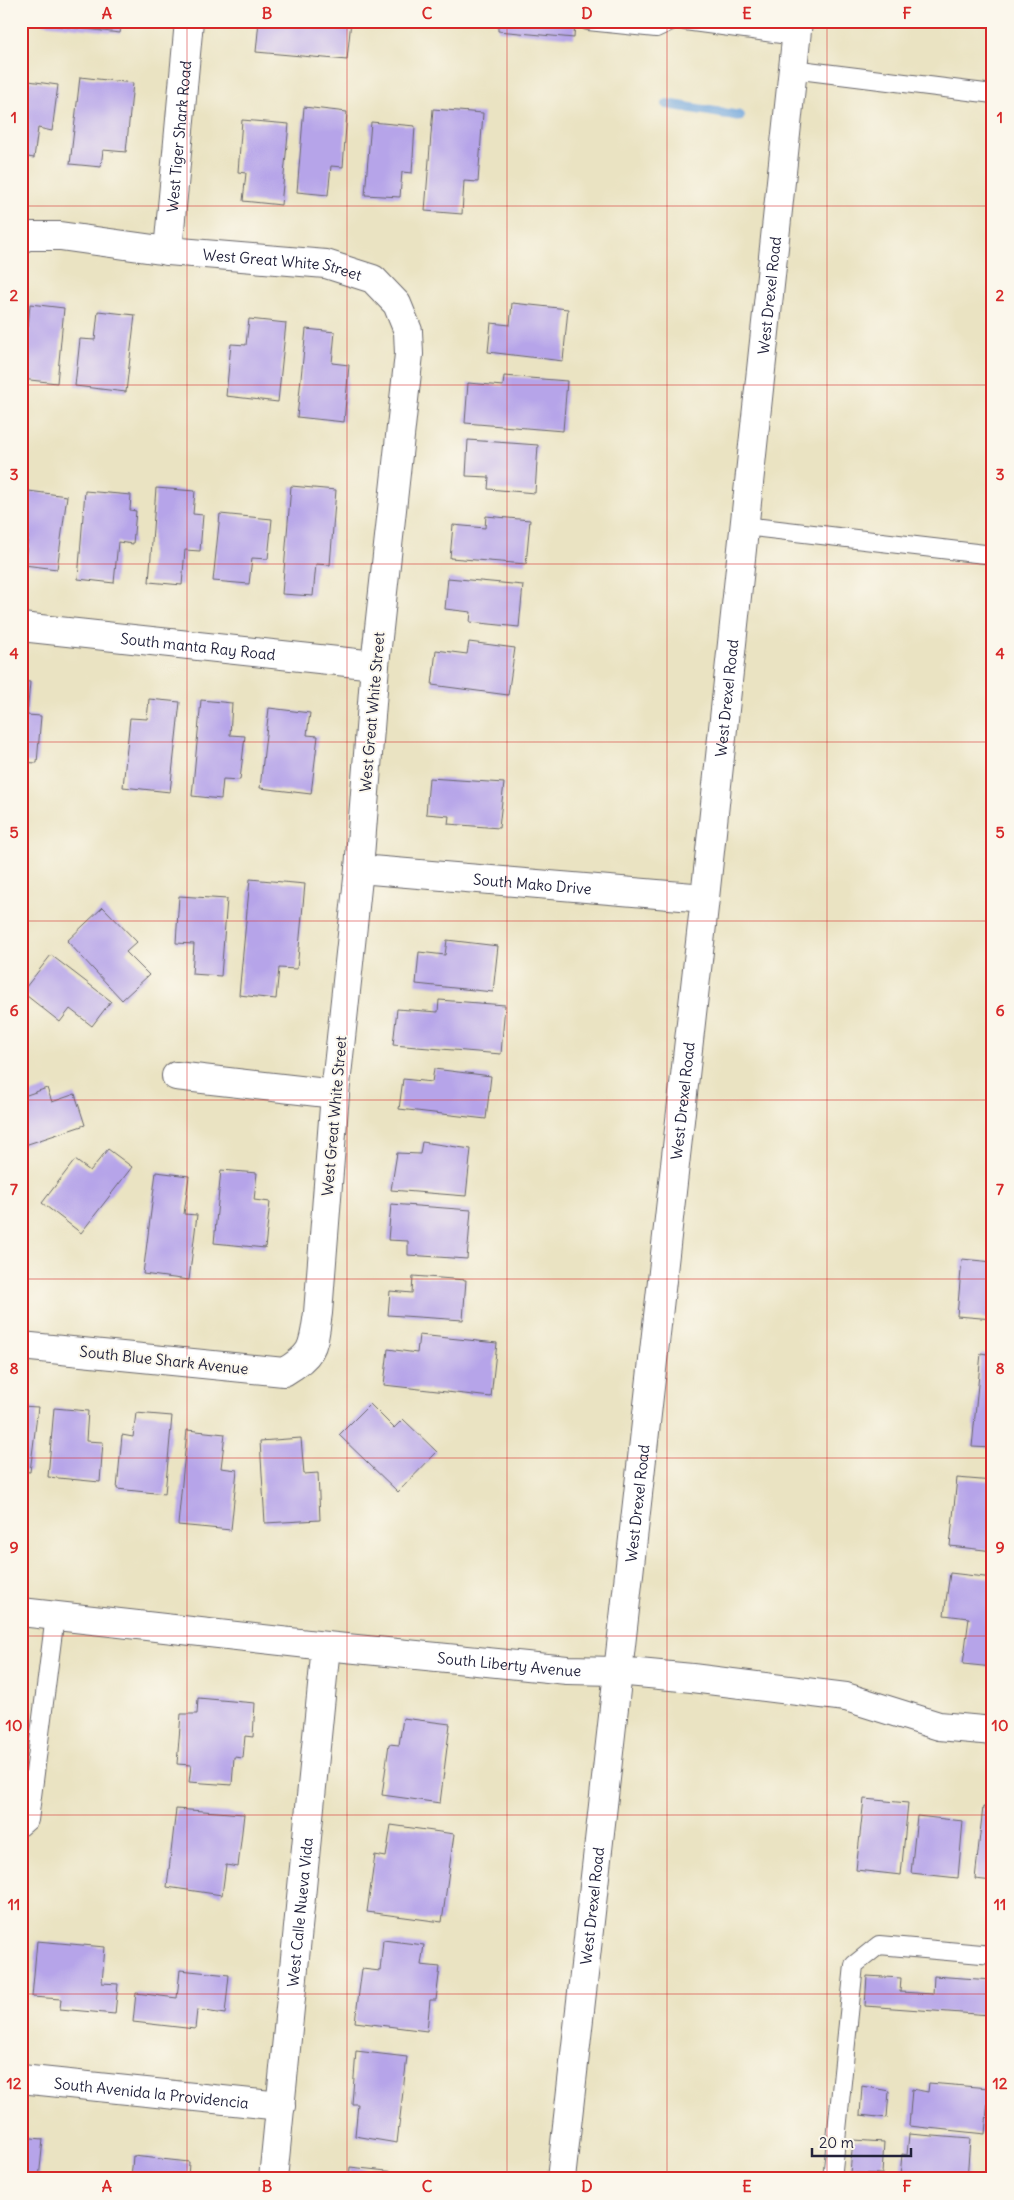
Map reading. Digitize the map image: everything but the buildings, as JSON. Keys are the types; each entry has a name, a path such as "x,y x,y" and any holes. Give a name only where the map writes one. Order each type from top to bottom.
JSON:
{"street":[{"name":"West Tiger Shark Road","path":"168,251 189,21"},
{"name":"West Drexel Road","path":"561,2179 704,898 797,28"},
{"name":"West Great White Street","path":"21,239 28,236 60,236 168,251 326,264 373,280 404,298 409,354 375,665 359,869 335,1094 318,1313 313,1344 303,1361"},
{"name":"South manta Ray Road","path":"21,627 375,665"},
{"name":"South Mako Drive","path":"359,869 704,898"},
{"path":"176,1076 335,1094"},
{"name":"South Blue Shark Avenue","path":"21,1346 284,1372 303,1361"},
{"name":"South Liberty Avenue","path":"21,1612 326,1646 566,1670 617,1671 846,1697 939,1726 993,1731"},
{"name":"West Calle Nueva Vida","path":"273,2179 326,1646"},
{"name":"South Avenida la Providencia","path":"21,2079 281,2106"}],"lane":[{"path":"588,21 663,23"},
{"path":"686,21 797,28"},
{"path":"792,69 993,94"},
{"path":"744,526 993,555"},
{"path":"21,1828 29,1820 54,1616"},
{"path":"832,2179 854,1965 879,1946 993,1956"}],"waterway":[{"path":"667,104 740,116"}]}
